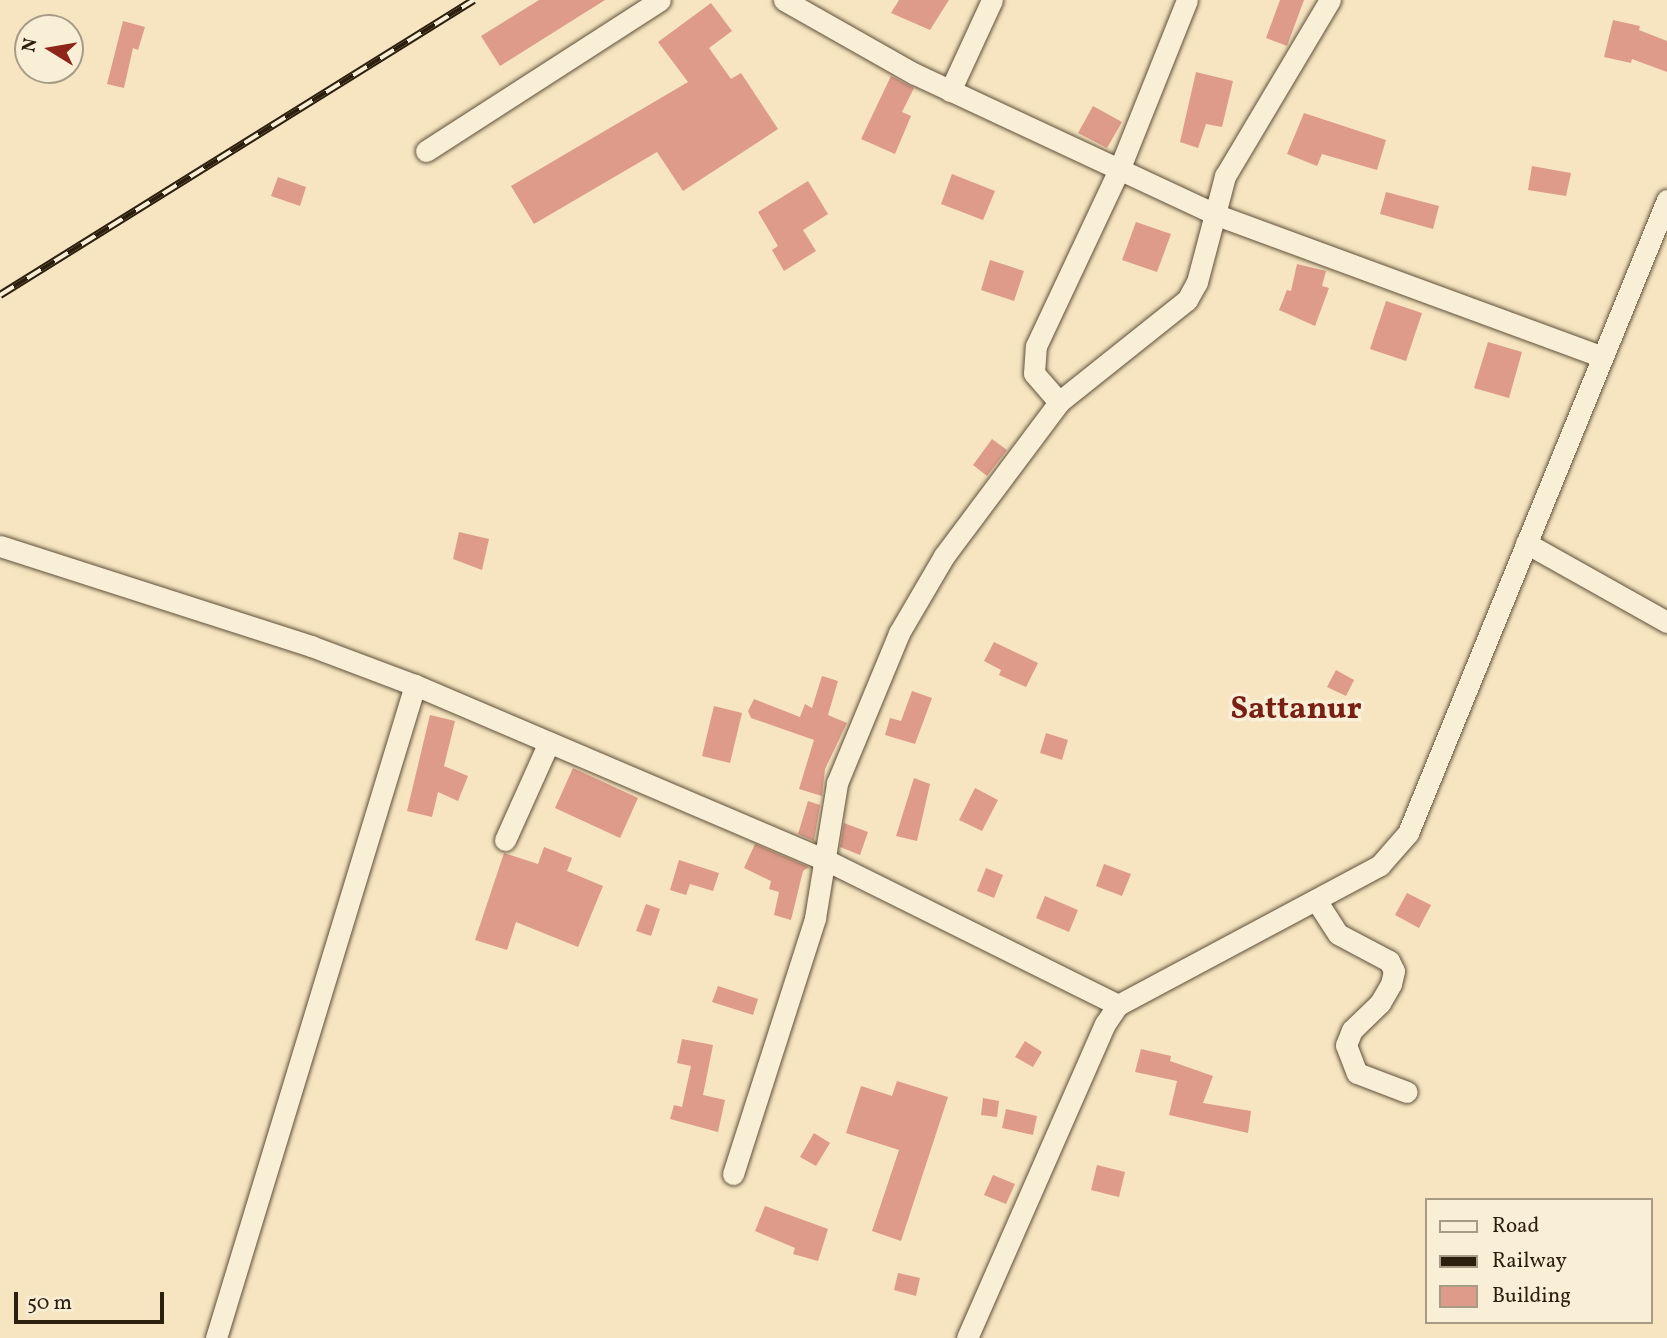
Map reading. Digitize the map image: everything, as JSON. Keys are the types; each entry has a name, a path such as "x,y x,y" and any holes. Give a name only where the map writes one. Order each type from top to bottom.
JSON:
{"street":[{"path":"426,151 660,0"},
{"path":"783,0 950,91 1217,215 1601,356"},
{"path":"950,91 992,0"},
{"path":"1059,402 1034,373 1036,346 1119,170 1187,0"},
{"path":"733,1174 815,918 837,783 861,715 899,633 944,556 1059,402 1187,300 1197,282 1217,215 1225,176 1330,0"},
{"path":"967,1338 1105,1024 1118,1005 1380,865 1408,833 1667,200"},
{"path":"1525,543 1667,622"},
{"path":"0,546 322,649 415,685 826,860 1118,1005"},
{"path":"216,1338 415,685"},
{"path":"505,839 549,743"},
{"path":"1316,900 1338,934 1389,961 1394,971 1391,984 1380,1003 1352,1030 1346,1045 1357,1073 1407,1091"}],"building":[{"path":"539,0 605,0 500,66 481,36"},
{"path":"899,0 949,0 930,30 891,13"},
{"path":"1280,0 1304,0 1287,46 1266,38"},
{"path":"711,3 732,31 709,48 731,79 741,73 778,129 683,191 657,152 534,224 511,186 688,82 658,42"},
{"path":"1613,20 1640,26 1639,30 1667,41 1667,72 1632,59 1631,63 1604,57"},
{"path":"123,21 145,27 138,50 133,48 124,88 107,84"},
{"path":"1196,72 1233,81 1222,127 1206,124 1198,148 1180,142"},
{"path":"891,76 914,88 902,112 911,116 895,154 861,139"},
{"path":"1093,106 1122,122 1107,148 1078,133"},
{"path":"1304,113 1386,140 1377,170 1322,154 1317,166 1287,154"},
{"path":"1532,166 1571,173 1566,196 1528,190"},
{"path":"952,174 995,191 983,220 941,204"},
{"path":"278,177 306,187 300,206 271,196"},
{"path":"808,181 828,214 803,230 816,251 784,271 772,250 778,246 758,212"},
{"path":"1386,192 1439,206 1433,229 1380,214"},
{"path":"1136,222 1171,234 1157,272 1122,260"},
{"path":"990,260 1024,271 1014,301 981,290"},
{"path":"1297,264 1326,271 1322,286 1329,288 1315,326 1279,310 1287,290 1291,291"},
{"path":"1386,301 1422,313 1406,361 1370,349"},
{"path":"1488,342 1522,352 1509,398 1474,388"},
{"path":"992,439 1007,450 987,476 973,465"},
{"path":"459,532 489,539 482,570 453,559"},
{"path":"994,642 1038,663 1026,687 999,675 1001,670 984,661"},
{"path":"1336,670 1354,680 1346,696 1327,687"},
{"path":"822,676 838,681 828,715 847,723 825,769 822,796 799,789 814,740 751,718 748,711 754,699 800,717 805,704 812,708"},
{"path":"912,691 932,698 915,744 885,735 890,718 901,721"},
{"path":"714,706 742,713 730,763 702,756"},
{"path":"430,715 455,721 444,766 468,776 458,801 438,792 432,817 407,811"},
{"path":"1046,733 1068,740 1062,760 1040,753"},
{"path":"573,768 638,798 620,838 555,808"},
{"path":"914,778 930,784 917,841 896,836"},
{"path":"975,788 998,800 982,831 959,820"},
{"path":"808,801 820,805 814,841 798,834"},
{"path":"844,823 868,832 860,855 840,847"},
{"path":"755,844 809,867 803,871 791,920 774,915 779,892 769,889 771,881 744,868"},
{"path":"544,847 572,858 567,871 603,886 578,947 516,922 507,950 475,940 504,853 538,864"},
{"path":"679,860 719,873 713,891 690,884 686,895 670,890"},
{"path":"1104,864 1131,874 1122,896 1096,886"},
{"path":"986,868 1003,875 994,898 977,891"},
{"path":"1407,893 1431,905 1419,928 1395,915"},
{"path":"1045,896 1078,910 1069,932 1036,918"},
{"path":"646,904 660,909 651,936 636,931"},
{"path":"718,986 758,999 753,1015 712,1002"},
{"path":"682,1039 713,1045 703,1095 725,1100 718,1132 670,1119 674,1105 682,1107 691,1066 677,1063"},
{"path":"1025,1041 1042,1052 1033,1067 1015,1057"},
{"path":"1141,1049 1171,1056 1170,1061 1213,1076 1203,1103 1251,1111 1248,1133 1169,1115 1177,1081 1135,1072"},
{"path":"897,1081 948,1097 901,1241 872,1231 899,1150 846,1133 861,1086 892,1096"},
{"path":"983,1098 999,1101 997,1117 981,1115"},
{"path":"1006,1109 1037,1116 1033,1135 1002,1128"},
{"path":"814,1133 830,1143 816,1166 800,1157"},
{"path":"1097,1165 1125,1172 1119,1197 1091,1190"},
{"path":"993,1175 1015,1184 1006,1204 984,1195"},
{"path":"765,1206 828,1229 818,1261 793,1254 795,1248 755,1231"},
{"path":"898,1273 920,1278 916,1296 894,1290"}],"railway":[{"path":"0,295 474,0"}],"district":[{"name":"Sattanur","path":"1296,710"}]}
